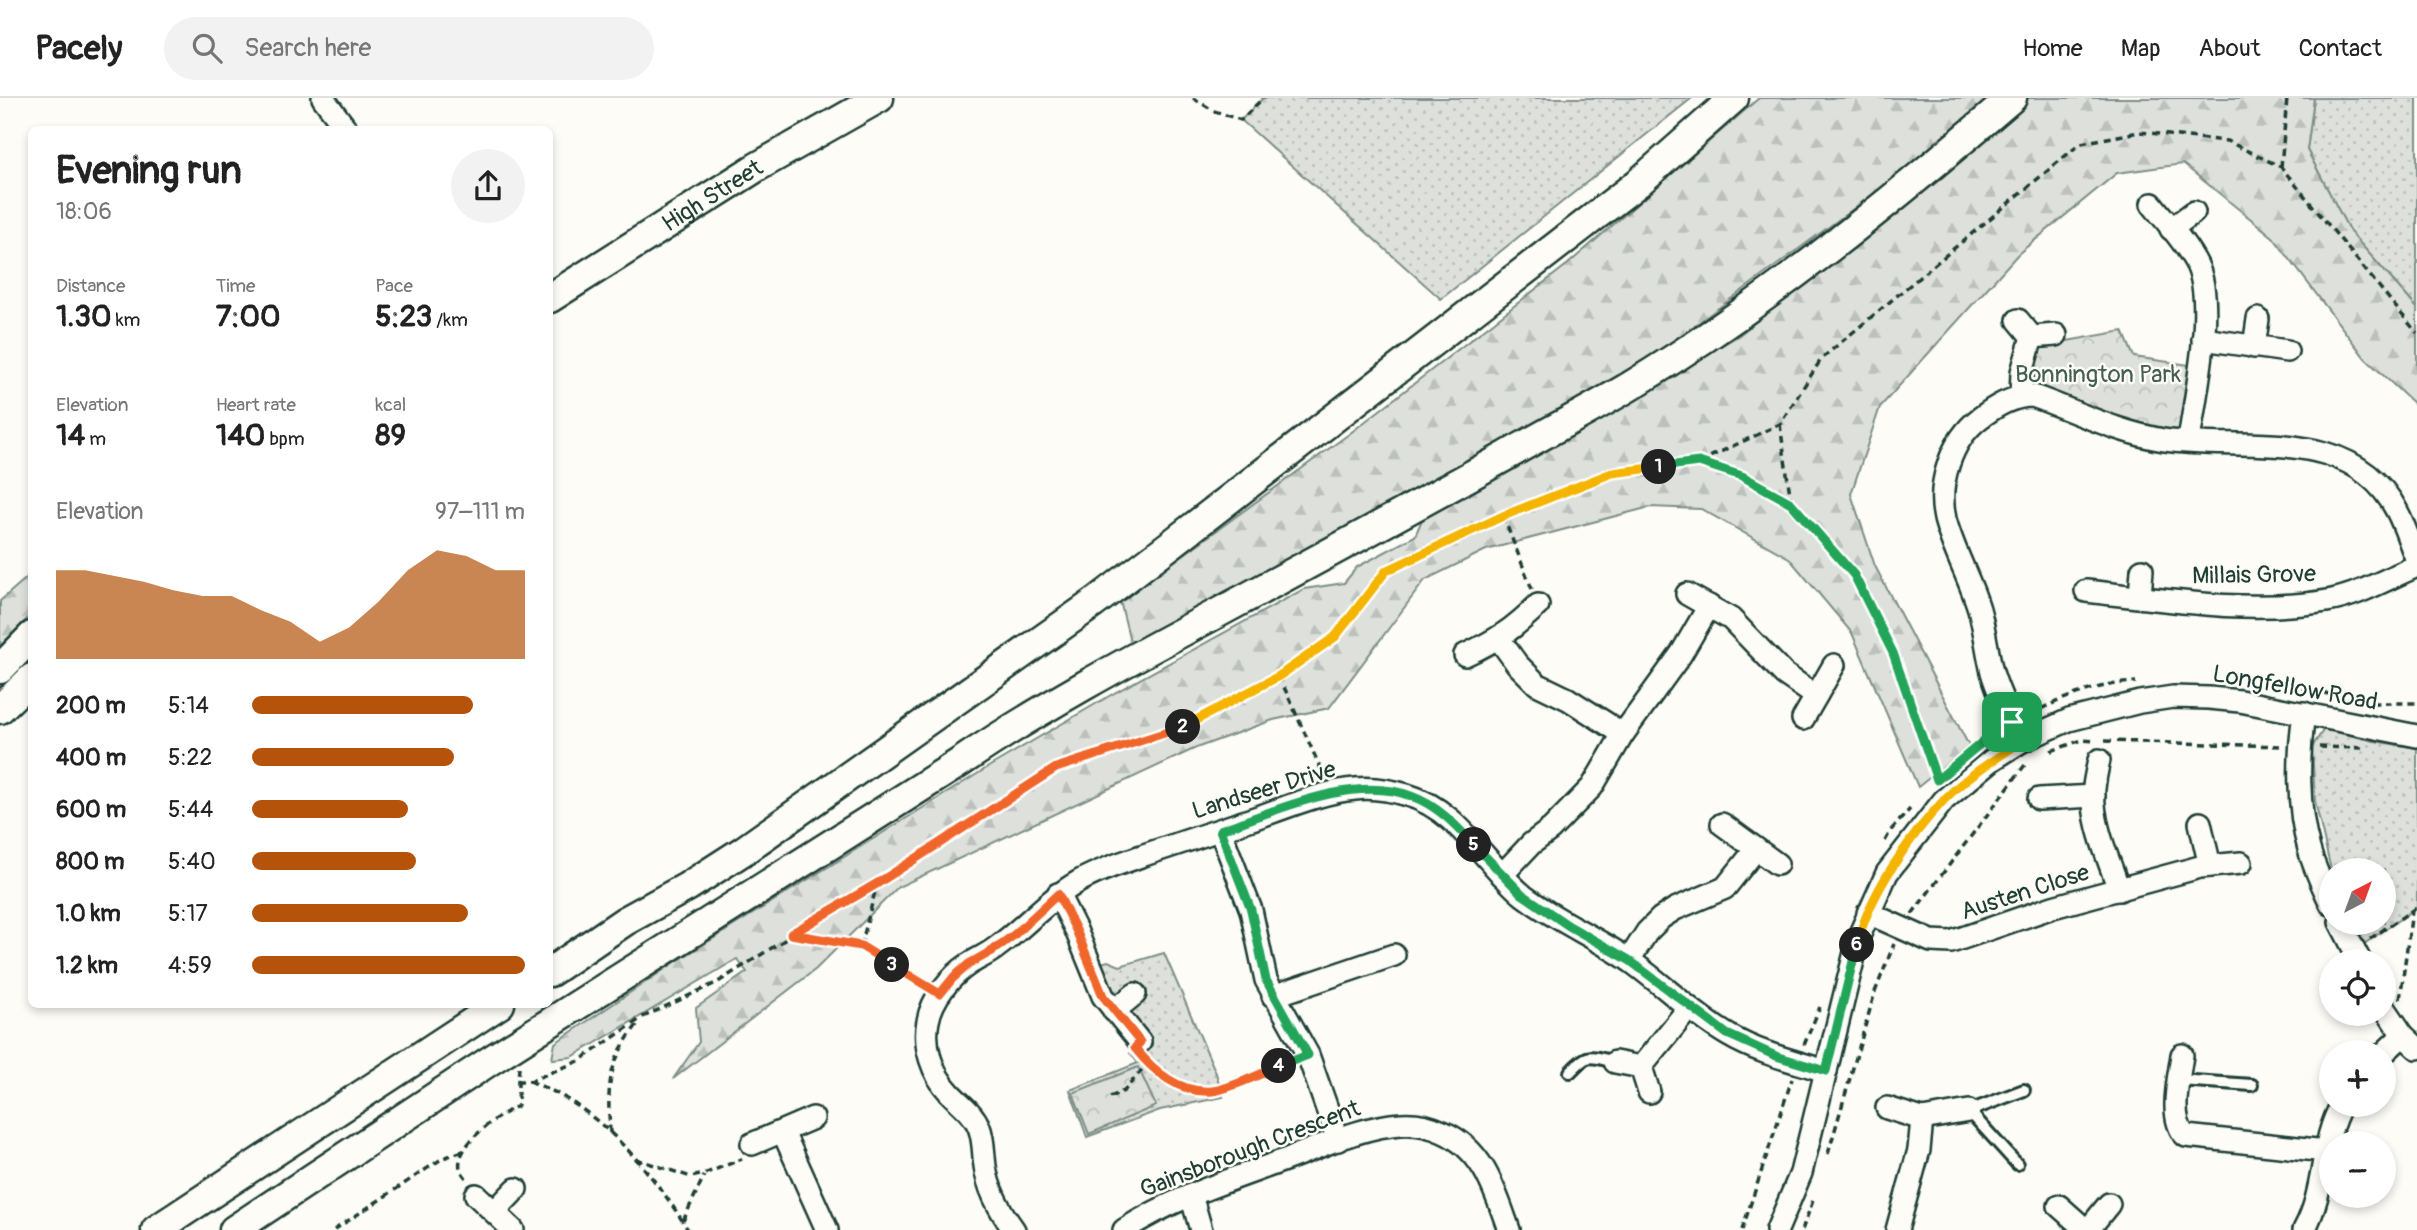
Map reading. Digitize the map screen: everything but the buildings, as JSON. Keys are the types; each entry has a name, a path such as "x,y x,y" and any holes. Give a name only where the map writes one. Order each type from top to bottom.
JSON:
{"street":[{"path":"323,98 343,126"},
{"name":"High Street","path":"553,296 757,167 879,98"},
{"path":"553,970 625,921 687,887 743,851 1094,603 1638,183 1734,98"},
{"path":"234,1230 491,1060 959,763 1017,723 1377,528 1664,365 1846,236 1910,186 2011,98"},
{"path":"2152,204 2191,254 2203,279 2203,339 2189,441"},
{"path":"2171,229 2194,212"},
{"path":"2254,346 2258,319"},
{"path":"2018,320 2032,337"},
{"path":"2032,337 2056,335"},
{"path":"2021,396 2022,372 2032,337"},
{"path":"2203,339 2287,351"},
{"path":"2022,741 1992,672 1980,611 1944,517 1943,498 1948,466 1960,437 1997,405 2021,396 2033,396 2124,432 2167,440 2300,447 2323,451 2348,461 2384,492 2397,510 2417,560"},
{"name":"Millais Grove","path":"2086,591 2211,606 2267,606 2328,601 2417,566"},
{"path":"2140,597 2142,569"},
{"path":"1687,594 1738,624 1779,669 1816,696"},
{"path":"1465,655 1499,639 1538,605"},
{"path":"1502,875 1531,844 1581,801 1607,766 1623,734 1670,672 1709,606"},
{"path":"1499,639 1517,664 1537,684 1568,699 1623,734"},
{"path":"0,669 28,640"},
{"path":"1802,719 1834,665"},
{"path":"0,709 28,682"},
{"name":"Longfellow Road","path":"1777,1230 1801,1172 1859,936 1887,873 1941,790 2022,741 2069,720 2099,711 2173,697 2240,701 2417,736"},
{"path":"2304,713 2299,747 2300,788 2307,845 2319,874"},
{"name":"Austen Close","path":"2099,760 2094,796 2096,820 2119,890"},
{"name":"Landseer Drive","path":"1014,1230 988,1184 984,1142 979,1126 969,1111 938,1078 929,1056 928,1021 931,1009 940,994 969,964 1014,935 1058,894 1102,870 1331,793 1357,788 1385,790 1412,796 1436,809 1456,825 1522,894 1545,911 1629,960 1689,1008 1727,1034 1744,1043 1826,1071"},
{"path":"2039,799 2094,796"},
{"path":"2200,823 2210,866"},
{"path":"1722,824 1777,863"},
{"path":"1220,830 1251,910 1266,980 1308,1055 1338,1140"},
{"path":"1629,960 1647,932 1661,918 1725,888 1756,849"},
{"name":"Austen Close","path":"1868,913 1931,941 1951,942 2045,909 2210,866 2241,863"},
{"path":"1058,894 1076,930 1096,982 1114,1011 1140,1042"},
{"path":"1273,996 1394,955"},
{"path":"1114,1011 1135,994"},
{"path":"156,1230 494,1008"},
{"path":"1641,1067 1689,1008"},
{"path":"2182,1055 2176,1124 2186,1136 2319,1150"},
{"path":"1615,1062 1641,1067"},
{"path":"1641,1067 1649,1092"},
{"path":"1887,1108 1922,1119 1969,1111"},
{"path":"752,1144 813,1118"},
{"path":"1897,1230 1919,1150 1922,1119"},
{"name":"Gainsborough Crescent","path":"1124,1230 1191,1195 1338,1140 1402,1124 1422,1125 1443,1132 1462,1144 1479,1161 1492,1182 1509,1230"},
{"path":"783,1132 827,1230"},
{"path":"495,1211 516,1189"},
{"path":"476,1195 513,1230"},
{"path":"1191,1195 1200,1230"},
{"path":"2304,1230 2319,1196"},
{"path":"2059,1206 2087,1230 2109,1204"}],"lane":[{"path":"1570,1072 1583,1058 1589,1056 1615,1062"},
{"path":"2179,1080 2252,1085"},
{"path":"2017,1164 1969,1111 2024,1090"}],"path":[{"path":"1193,98 1197,103 1214,111 1241,120 1263,98"},
{"path":"2281,167 2287,98"},
{"path":"518,1081 530,1081 579,1061 643,1017 718,982 1056,768 1184,727 1279,676 1335,637 1386,571 1503,516 1612,473 1699,462 1780,424 1822,358 2081,143 2138,132 2227,141 2281,167 2417,333"},
{"path":"1780,424 1791,503"},
{"path":"1699,462 1742,476 1791,503 1854,575 1893,653 1941,790"},
{"path":"1503,516 1538,605"},
{"path":"1279,676 1331,793"},
{"path":"2226,678 2261,679 2370,703 2417,703"},
{"path":"1827,1155 1875,992 1900,929 2022,741 2071,694 2112,683 2138,681"},
{"path":"2044,754 2082,740 2366,747 2379,750"},
{"path":"1941,790 1947,772"},
{"path":"1880,850 1892,829 1910,809"},
{"path":"861,946 878,883"},
{"path":"2364,949 2417,907"},
{"path":"2406,1037 2412,911"},
{"path":"791,934 861,946 940,994"},
{"path":"1742,1230 1797,1062 1824,997"},
{"path":"610,1133 607,1090 620,1046 643,1017"},
{"path":"1140,1042 1135,1048 1147,1064 1166,1079 1188,1088 1213,1091 1308,1055"},
{"path":"476,1195 460,1168 463,1151 473,1138 495,1119 518,1106 519,1061"},
{"path":"1110,1097 1124,1091 1147,1064"},
{"path":"530,1081 570,1101 610,1133 636,1158 688,1230"},
{"path":"636,1158 691,1177 754,1154 752,1144"},
{"path":"334,1230 443,1158 463,1151"},
{"path":"683,1221 704,1174"},
{"path":"1802,1230 1815,1195"}],"green space":[{"path":"1263,98 1692,98 1441,299 1241,120"},
{"path":"1759,98 1989,98 1932,151 1660,351 1148,640 1130,641 1120,601 1349,434 1568,264"},
{"path":"2023,98 2314,98 2307,150 2350,232 2417,308 2417,407 2365,358 2273,237 2183,164 2117,173 2018,254 1880,407 1851,494 1875,566 1969,746 1918,787 1852,633 1789,558 1701,509 1650,507 1486,550 1425,580 1329,708 1273,720 1196,748 898,887 816,969 673,1079 699,1042 696,1008 747,972 737,959 572,1057 552,1059 555,1043 674,963 990,766 1116,692 1304,589 1344,583 1357,567 1415,536 1424,515 1738,336 1945,170"},
{"path":"2314,98 2417,98 2417,308 2350,232 2307,150"},
{"name":"Bonnington Park","path":"2123,331 2134,357 2190,365 2184,427 2180,432 2131,427 2034,389 2029,378 2039,346"},
{"path":"28,577 28,618 0,646 0,601"},
{"path":"2324,729 2417,748 2417,907 2396,922 2396,858 2328,858 2315,801 2312,747"},
{"path":"2360,935 2377,935 2364,944"},
{"path":"1164,953 1216,1073 1223,1097 1160,1110 1087,1137 1070,1090 1138,1063 1130,1053 1144,1043 1094,965 1108,961 1120,966"},
{"path":"1138,1067 1156,1106 1089,1134 1073,1093"}],"route":[{"path":"1699,462 1742,476 1791,503 1854,575 1893,653 1937,780 1986,739 2012,722 2022,741 1968,779 1944,800 1887,873 1859,936 1826,1071 1776,1056 1727,1034 1689,1008 1629,960 1569,926 1522,894 1456,825 1436,809 1412,796 1385,790 1357,788 1331,793 1220,830 1251,910 1266,980 1308,1055 1213,1091 1188,1088 1166,1079 1147,1064 1135,1048 1140,1042 1103,996 1058,894 1014,935 969,964 940,994 861,946 791,934 878,883 1056,768 1184,727 1279,676 1335,637 1386,571 1503,516 1612,473 1699,462"}]}
